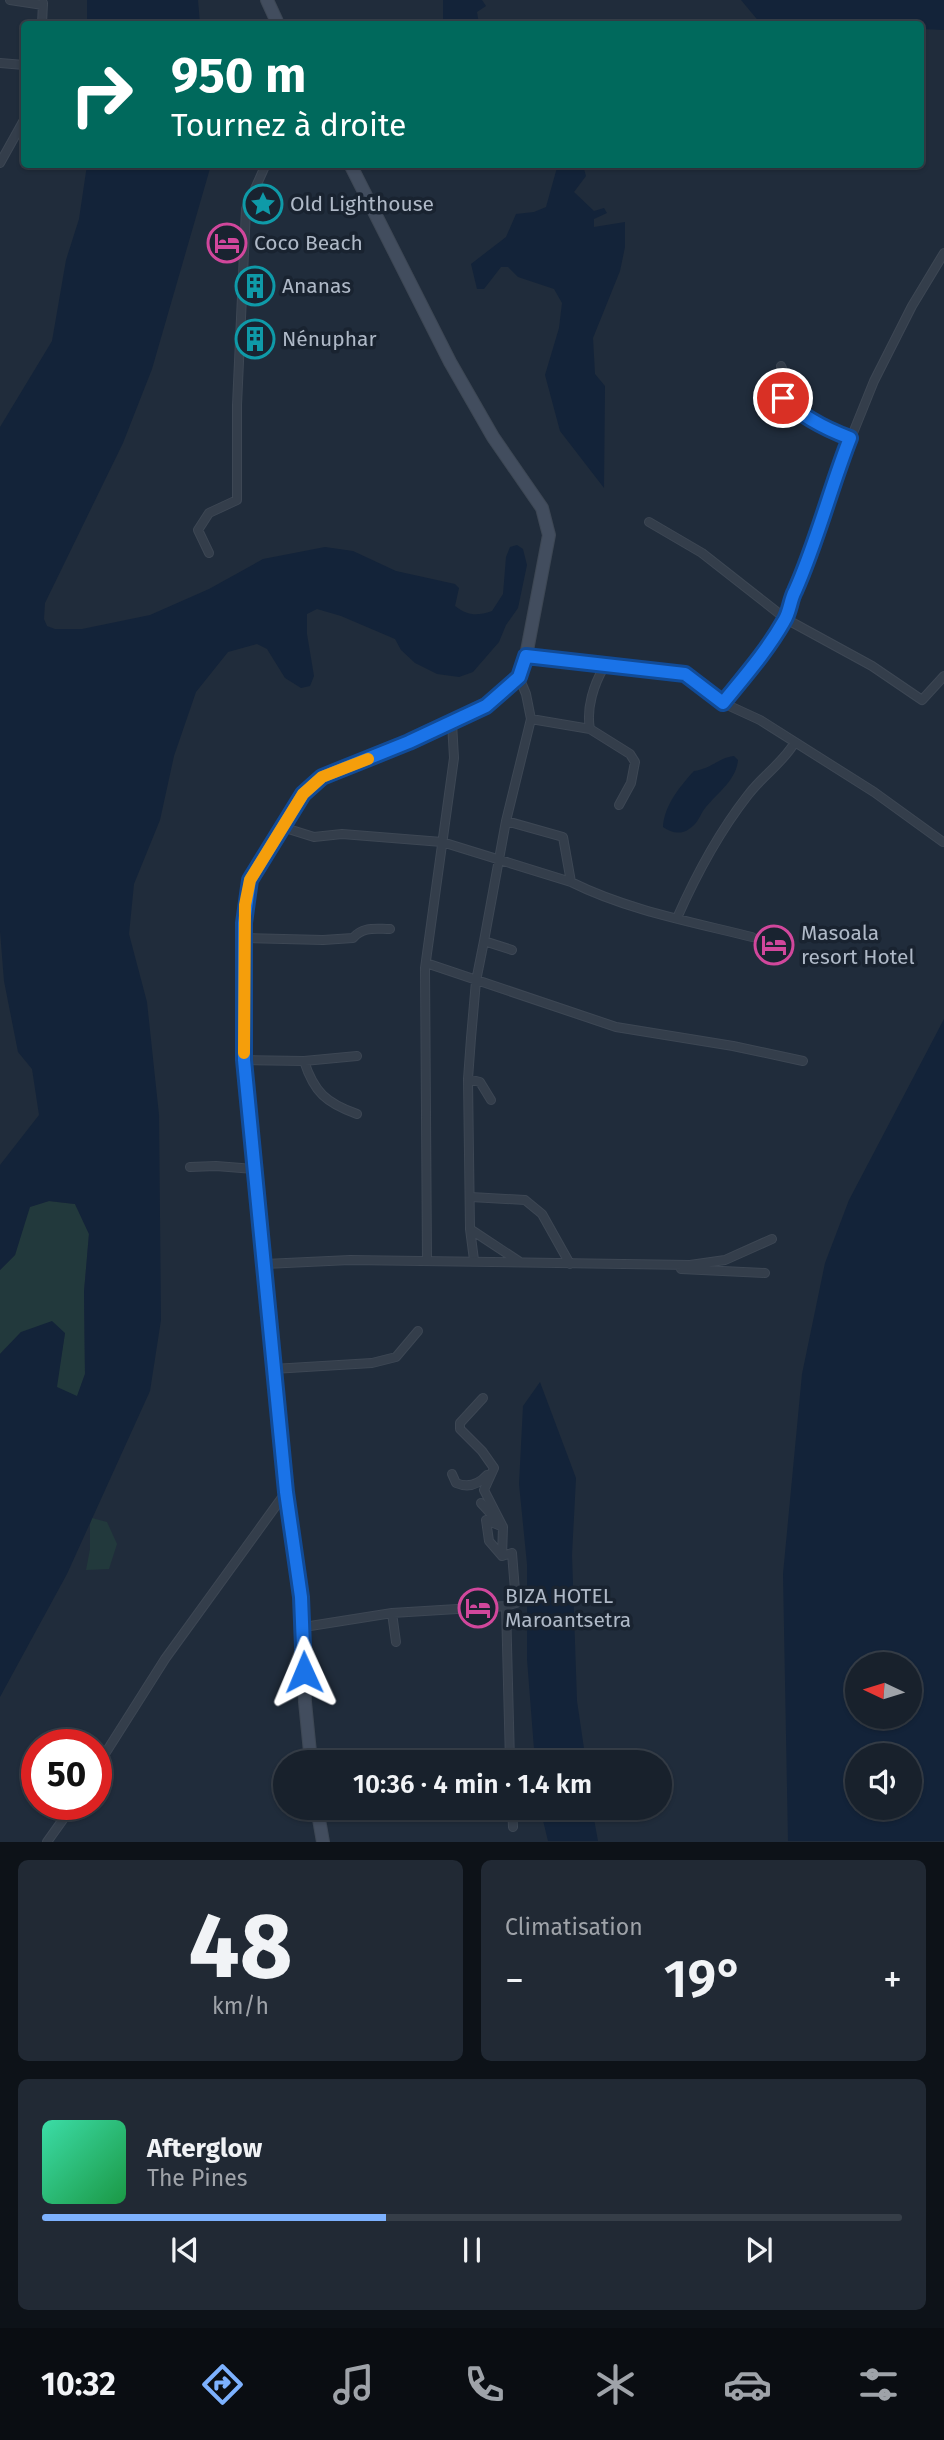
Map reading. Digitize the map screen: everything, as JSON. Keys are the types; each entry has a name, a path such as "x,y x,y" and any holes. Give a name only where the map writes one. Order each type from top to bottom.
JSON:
{"main road":[{"path":"267,0 277,21"},
{"path":"311,1750 305,1702 304,1627 286,1492 244,1060 245,905 250,880 303,794 322,777 486,706 519,677 526,656 549,535 542,508 493,437 466,390 407,280 352,168"},
{"path":"319,1820 323,1842"}],"street":[{"path":"10,0 43,2 42,21"},
{"path":"0,63 21,65"},
{"path":"0,163 21,126"},
{"path":"0,142 12,144"},
{"path":"209,553 198,530 209,513 237,500 237,405 246,209 264,168"},
{"path":"723,703 767,648 786,619 794,592 804,575 832,485 874,381 912,306 944,253"},
{"path":"781,366 786,377 783,398 793,408 829,430 850,438"},
{"path":"649,522 702,553 786,619 861,660 922,700 944,676"},
{"path":"526,656 604,667 664,670 685,674 723,703 760,720 874,792 943,842"},
{"path":"590,729 593,691 604,667"},
{"path":"474,1261 470,1229 468,1079 476,981 506,821 531,719 519,677"},
{"path":"531,719 590,729 629,754 635,762 631,783 619,805"},
{"path":"427,1261 426,963 454,758 452,723"},
{"path":"677,918 721,832 750,792 786,758 795,742"},
{"path":"506,821 563,837 571,882"},
{"path":"282,827 314,837 342,834 442,842 571,882 590,892 752,937"},
{"path":"244,938 323,940 353,938 359,931 369,928 390,929"},
{"path":"484,941 512,950"},
{"path":"426,963 616,1027 733,1046 803,1061"},
{"path":"244,1060 304,1060 357,1056"},
{"path":"304,1060 308,1074 322,1098 357,1114"},
{"path":"468,1079 480,1082 491,1100"},
{"path":"190,1167 254,1169"},
{"path":"471,1197 525,1200 542,1214 570,1264"},
{"path":"470,1229 520,1262"},
{"path":"265,1264 350,1260 690,1265 725,1260 772,1239"},
{"path":"650,1264 689,1270 765,1273"},
{"path":"273,1369 372,1363 396,1357 418,1331"},
{"path":"483,1398 460,1423 460,1429 482,1451 494,1468"},
{"path":"452,1474 456,1483 464,1486 481,1483 494,1468"},
{"path":"494,1468 484,1490 503,1527 502,1556"},
{"path":"112,1743 165,1659 286,1492"},
{"path":"481,1503 503,1527"},
{"path":"502,1556 489,1541 486,1520 503,1527"},
{"path":"304,1627 392,1613 506,1606 516,1603 512,1553 502,1556"},
{"path":"506,1606 510,1750"},
{"path":"392,1613 396,1643"},
{"path":"47,1842 63,1820"},
{"path":"513,1820 513,1827"}],"green space":[{"path":"49,1201 75,1204 89,1234 84,1292 85,1374 77,1397 56,1387 65,1333 21,1332 0,1354 0,1270 15,1255 29,1207"},
{"path":"92,1518 107,1522 117,1544 109,1569 86,1570"}],"water":[{"path":"87,0 198,0 200,21 87,21"},
{"path":"443,0 482,0 486,6 477,12 478,21 443,21"},
{"path":"741,0 944,0 944,30 924,29 924,21 758,21"},
{"path":"87,168 210,168 152,369 123,443 45,603 44,619 47,626 55,629 82,629 150,615 209,589 263,559 325,547 353,551 396,571 455,584 459,588 455,606 473,614 492,611 503,594 506,557 510,547 517,545 523,549 527,565 518,608 506,625 499,642 473,672 459,677 437,674 415,663 401,650 395,639 317,609 307,614 307,634 314,676 310,686 301,688 285,678 267,649 257,644 228,652 196,692 174,756 160,820 134,884 129,934 147,1002 159,1115 161,1320 150,1391 67,1574 0,1697 0,1354 21,1332 52,1321 65,1333 57,1387 77,1396 85,1374 84,1292 89,1234 75,1204 49,1201 30,1207 15,1255 0,1270 0,1165 39,1115 32,1069 18,1052 4,981 0,931 0,427 52,341 66,260 79,219"},
{"path":"557,168 584,168 586,176 574,192 594,211 604,208 607,213 594,219 594,227 625,222 625,247 620,271 593,338 595,374 605,386 604,488 560,431 545,375 559,328 562,303 554,289 518,277 508,267 501,267 484,289 477,289 471,264 506,237 516,214 534,212 546,207"},
{"path":"734,756 738,760 733,775 694,825 679,833 663,827 670,804 694,771"},
{"path":"944,1019 944,1841 788,1841 783,1574 802,1374 825,1263 849,1200"},
{"path":"540,1382 576,1478 572,1555 577,1701 584,1750 534,1750 527,1659 527,1564 519,1484 523,1406"},
{"path":"543,1820 594,1820 598,1841 548,1841"}],"slow traffic":[{"path":"244,1053 243,955 245,905 250,880 303,794 322,777 368,759"}],"place":[{"name":"Old Lighthouse","path":"263,204"},
{"name":"Coco Beach","path":"227,243"},
{"name":"Ananas","path":"255,286"},
{"name":"Nénuphar","path":"255,339"},
{"name":"Masoala resort Hotel","path":"774,945"},
{"name":"BIZA HOTEL Maroantsetra","path":"478,1608"}],"route":[{"path":"304,1672 304,1627 286,1492 244,1060 244,923 250,880 303,794 322,777 387,752 486,706 519,677 526,656 604,667 664,670 685,674 723,703 767,648 786,619 794,592 804,575 832,485 850,438 829,430 793,408 783,398"}]}
